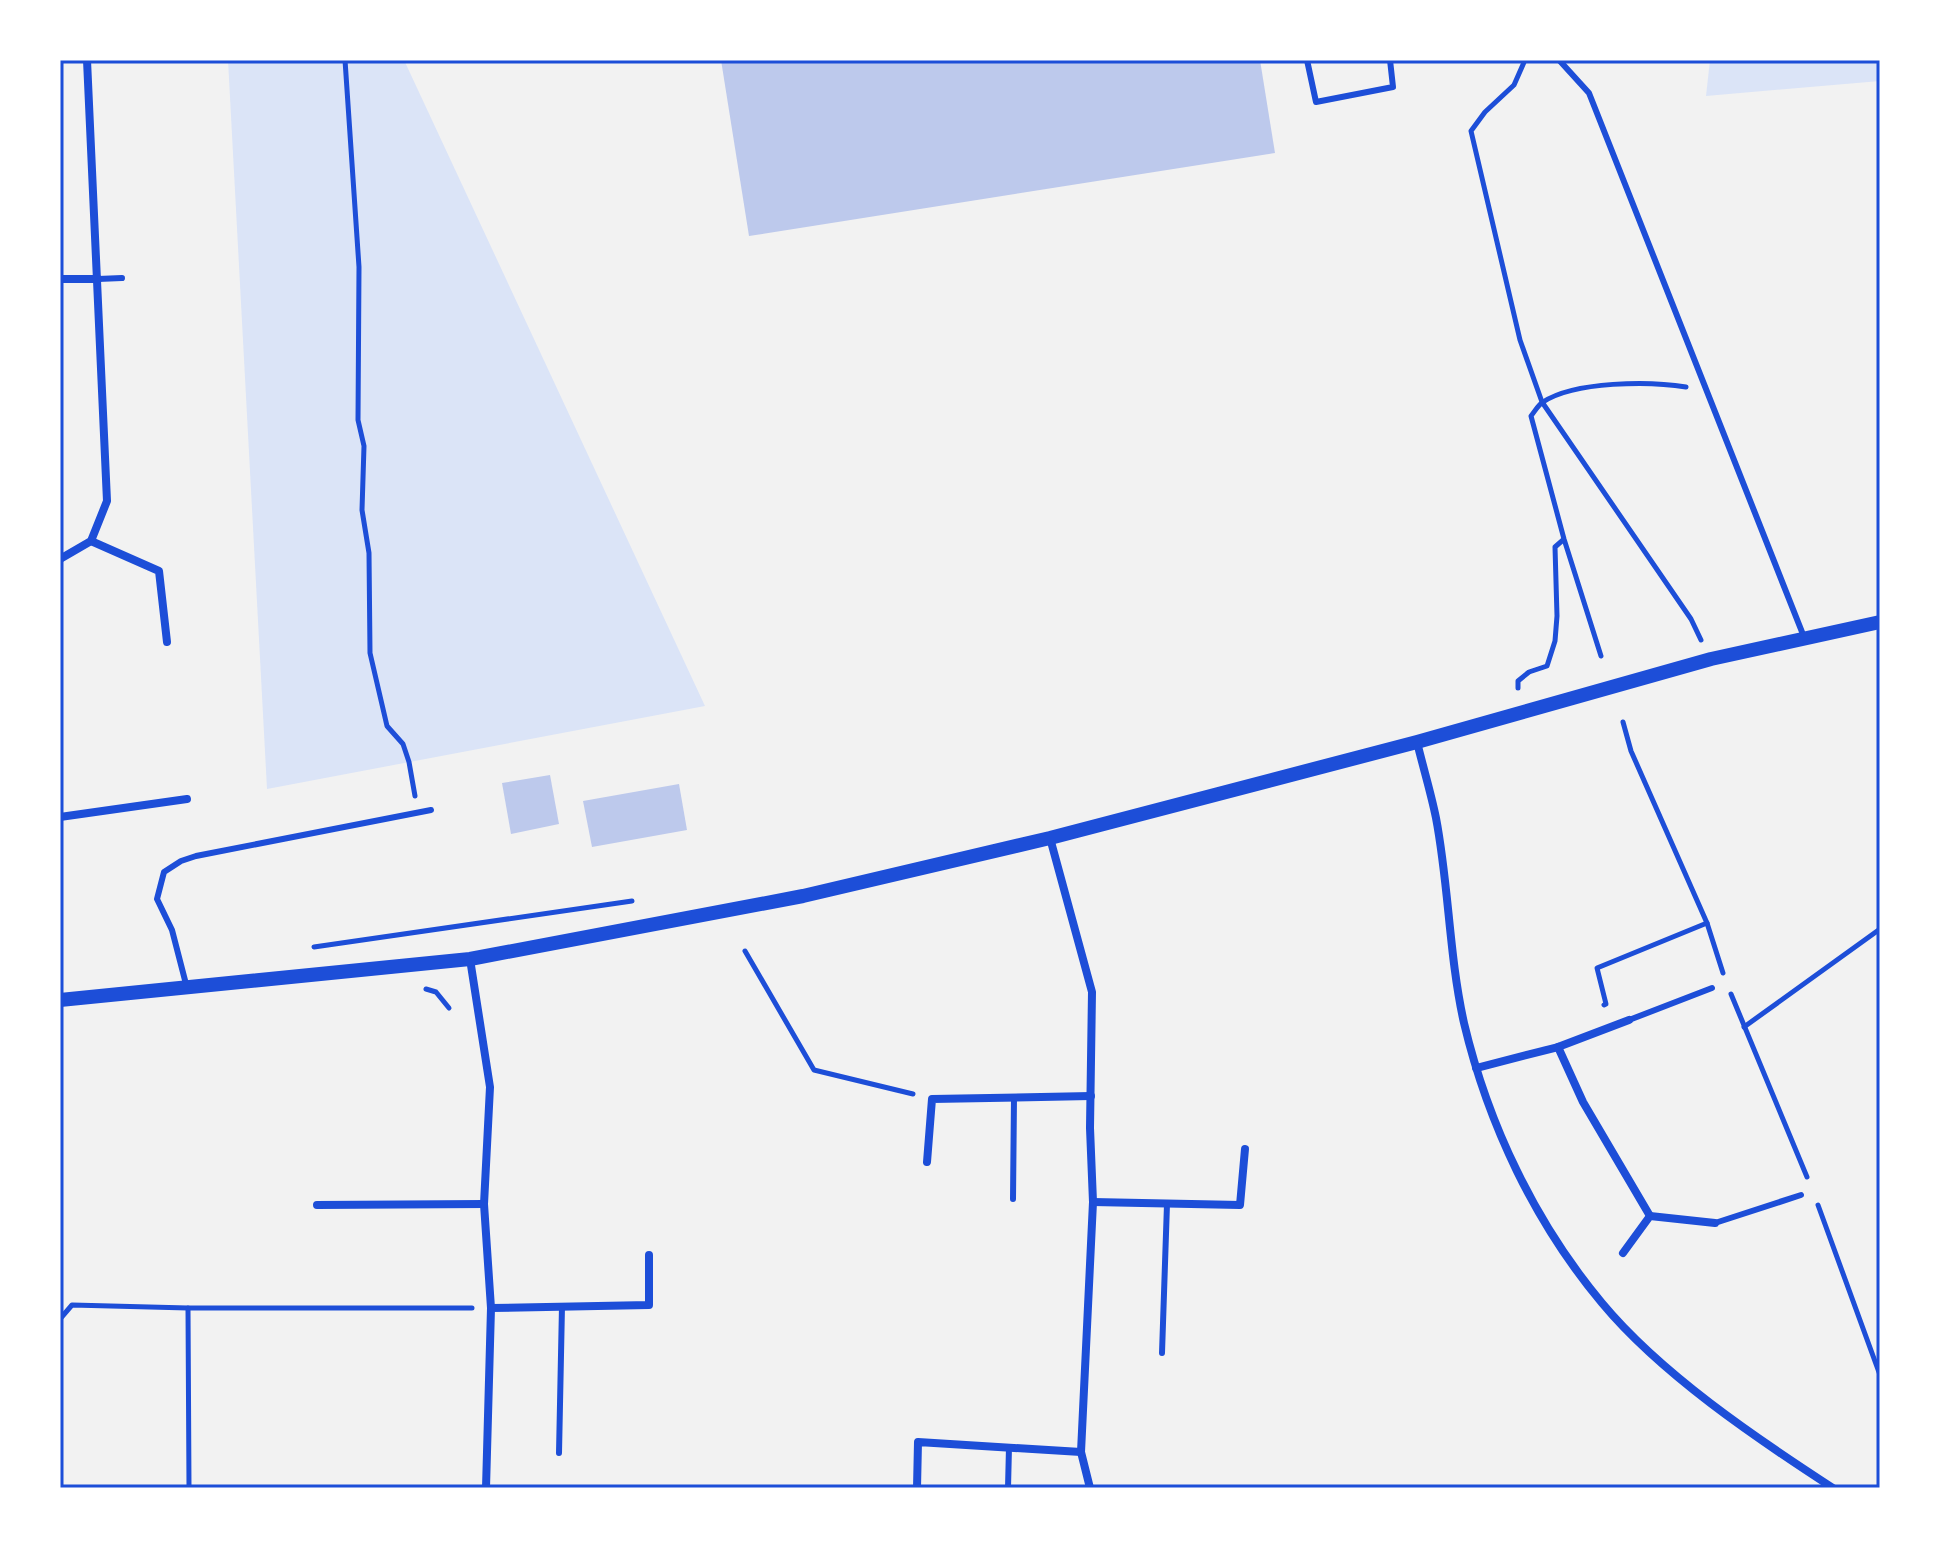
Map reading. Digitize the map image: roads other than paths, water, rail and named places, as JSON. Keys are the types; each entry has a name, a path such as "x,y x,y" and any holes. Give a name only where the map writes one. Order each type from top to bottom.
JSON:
{"street":[{"path":"60,559 91,541 107,501 87,60"},
{"path":"60,279 98,279"},
{"path":"91,541 159,571 167,642"},
{"path":"60,1000 470,959 803,896 1050,838 1417,742 1711,659 1880,622"},
{"path":"1417,742 1436,819 1464,1020 1476,1068 1518,1175 1565,1256 1604,1305 1662,1363 1771,1447 1833,1488"},
{"path":"60,817 187,799"},
{"path":"1050,838 1092,992 1093,1202 1081,1452 1090,1488"},
{"path":"470,959 490,1087 484,1204 491,1308 486,1488"},
{"path":"1476,1068 1558,1047 1629,1020"},
{"path":"1558,1047 1583,1102 1650,1216"},
{"path":"927,1162 932,1099 1091,1096"},
{"path":"1093,1202 1240,1205 1245,1149"},
{"path":"317,1205 484,1204"},
{"path":"1650,1216 1715,1223"},
{"path":"1623,1253 1650,1216"},
{"path":"491,1308 649,1305 649,1255"},
{"path":"917,1488 918,1442 1081,1452"}],"lane":[{"path":"1307,60 1316,102 1393,87 1390,60"},
{"path":"1559,60 1589,93 1804,637"},
{"path":"98,279 122,278"},
{"path":"187,988 172,930 157,899 164,872 196,856 431,810"},
{"path":"1629,1020 1712,988"},
{"path":"1013,1199 1014,1097"},
{"path":"1715,1223 1801,1195"},
{"path":"1162,1353 1167,1204"},
{"path":"559,1453 562,1306"},
{"path":"1008,1488 1009,1447"}]}
